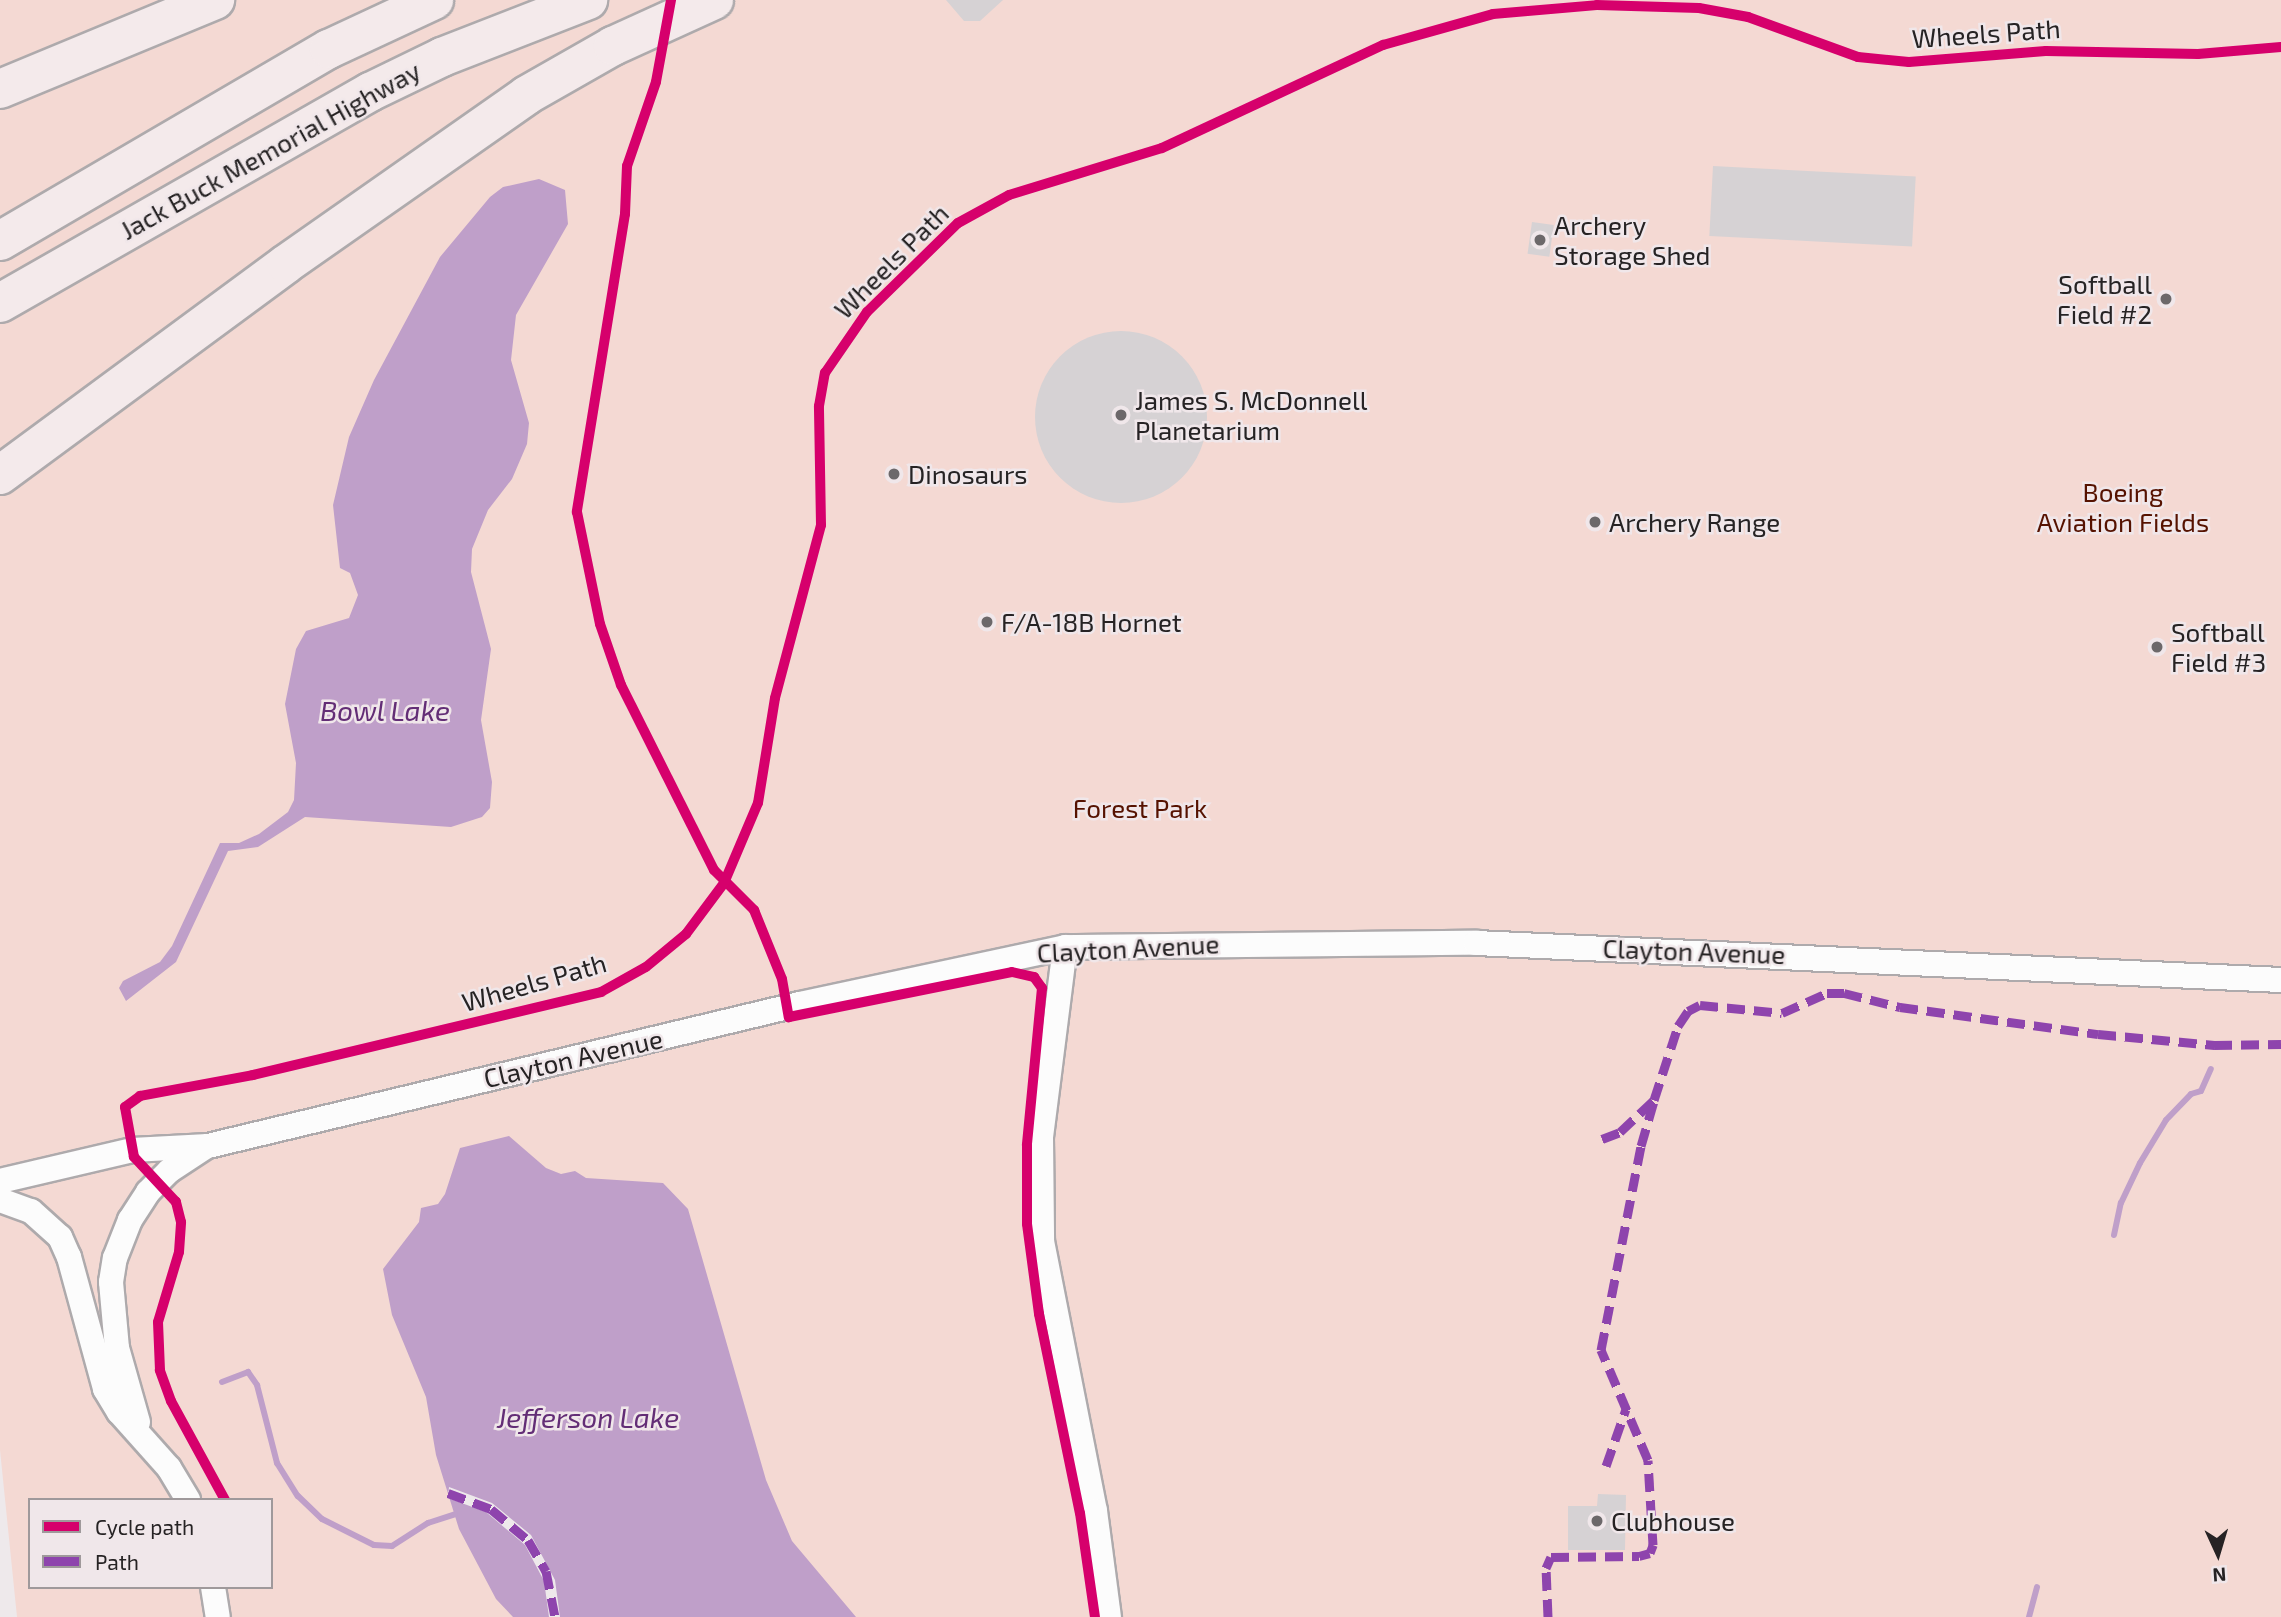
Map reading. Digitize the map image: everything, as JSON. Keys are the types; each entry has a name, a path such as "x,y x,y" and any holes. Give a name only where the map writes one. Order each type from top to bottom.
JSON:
{"highway":[{"path":"0,89 215,0"},
{"name":"Jack Buck Memorial Highway","path":"0,241 328,50 434,0"},
{"name":"Jack Buck Memorial Highway","path":"0,303 370,92 454,52 588,0"},
{"path":"0,475 286,264 527,95 612,46 714,0"}],"street":[{"name":"Clayton Avenue","path":"0,1181 132,1150 208,1146 800,1004 1065,947 1476,943 2281,980"},
{"path":"1065,947 1041,1138 1042,1241 1095,1511 1109,1617"},
{"path":"145,1439 130,1403 117,1348 111,1282 115,1258 130,1220 148,1192 169,1171 208,1146"},
{"path":"0,1200 31,1211 60,1237 69,1257 104,1389 119,1412 145,1439 187,1498"},
{"path":"213,1589 218,1617"}],"green space":[{"name":"Forest Park","path":"0,0 2281,0 2281,1617 17,1617 0,1450"}],"water":[{"name":"Bowl Lake","path":"539,179 565,190 568,224 516,315 511,360 529,423 527,444 512,479 488,510 472,549 471,572 491,649 481,720 492,782 490,808 482,817 451,827 305,817 258,847 228,851 176,962 126,1001 119,988 123,981 160,962 172,946 220,843 239,843 259,834 288,812 294,800 296,763 285,704 296,649 306,631 349,618 358,595 350,573 340,568 333,505 349,437 374,380 440,257 490,197 503,187"},
{"name":"Jefferson Lake","path":"509,1136 546,1168 561,1174 575,1171 586,1178 663,1183 688,1209 766,1480 792,1541 856,1617 513,1617 496,1599 459,1529 436,1455 426,1397 392,1315 383,1269 419,1222 421,1208 438,1204 445,1194 460,1148"}],"pier":[{"path":"449,1487 492,1503 531,1535 555,1580 560,1617 549,1617 544,1581 525,1545 486,1512 448,1498"}],"building":[{"path":"946,0 1003,0 980,21 964,21"},
{"path":"1713,166 1916,177 1912,247 1709,236"},
{"name":"Archery Storage Shed","path":"1532,222 1554,225 1549,257 1528,254"},
{"name":"James S. McDonnell Planetarium","path":"1121,331 1154,338 1169,345 1182,356 1193,369 1200,384 1207,417 1200,450 1193,465 1182,478 1169,489 1154,496 1121,503 1088,496 1073,489 1060,478 1049,465 1042,450 1035,417 1042,384 1049,369 1060,356 1073,345 1088,338"},
{"name":"Clubhouse","path":"1598,1494 1626,1495 1625,1550 1568,1550 1568,1506 1597,1506"}],"waterway":[{"path":"2114,1235 2121,1203 2140,1163 2166,1120 2191,1094 2201,1091 2211,1069"},
{"path":"222,1382 248,1372 257,1385 277,1463 298,1496 322,1519 374,1545 392,1546 428,1523 455,1514"},
{"path":"2029,1617 2037,1587"}],"marked path":[{"path":"1602,1139 1620,1132 1654,1100 1678,1026 1688,1011 1700,1005 1782,1013 1827,993 1844,993 1900,1007 2098,1034 2214,1045 2281,1044"},
{"path":"1548,1617 1546,1568 1551,1557 1639,1556 1650,1553 1653,1545 1648,1460 1601,1350 1641,1146 1654,1101"},
{"path":"1606,1466 1626,1409"},
{"path":"448,1493 491,1509 528,1540 546,1571 555,1617"}],"cycle path":[{"path":"671,0 656,82 627,166 625,214 577,512 600,624 621,685 714,870 754,910 782,979 789,1017 1012,972 1034,977 1042,988 1027,1145 1027,1224 1039,1314 1080,1513 1095,1617"},
{"name":"Wheels Path","path":"224,1498 171,1401 160,1370 158,1322 179,1252 181,1222 176,1202 134,1157 125,1107 140,1096 253,1075 601,992 646,967 686,934 724,883 758,803 775,698 821,525 819,406 825,373 867,312 958,223 1009,195 1162,148 1383,45 1493,14 1597,5 1699,8 1748,17 1858,57 1909,62 2046,51 2198,54 2281,47"}],"place":[{"name":"Archery Storage Shed","path":"1540,240"},
{"name":"Softball Field #2","path":"2166,299"},
{"name":"James S. McDonnell Planetarium","path":"1121,415"},
{"name":"Dinosaurs","path":"894,474"},
{"name":"Archery Range","path":"1595,522"},
{"name":"F/A-18B Hornet","path":"987,622"},
{"name":"Softball Field #3","path":"2157,647"},
{"name":"Clubhouse","path":"1597,1521"}],"park label":[{"name":"Boeing Aviation Fields","path":"2123,507"}]}
